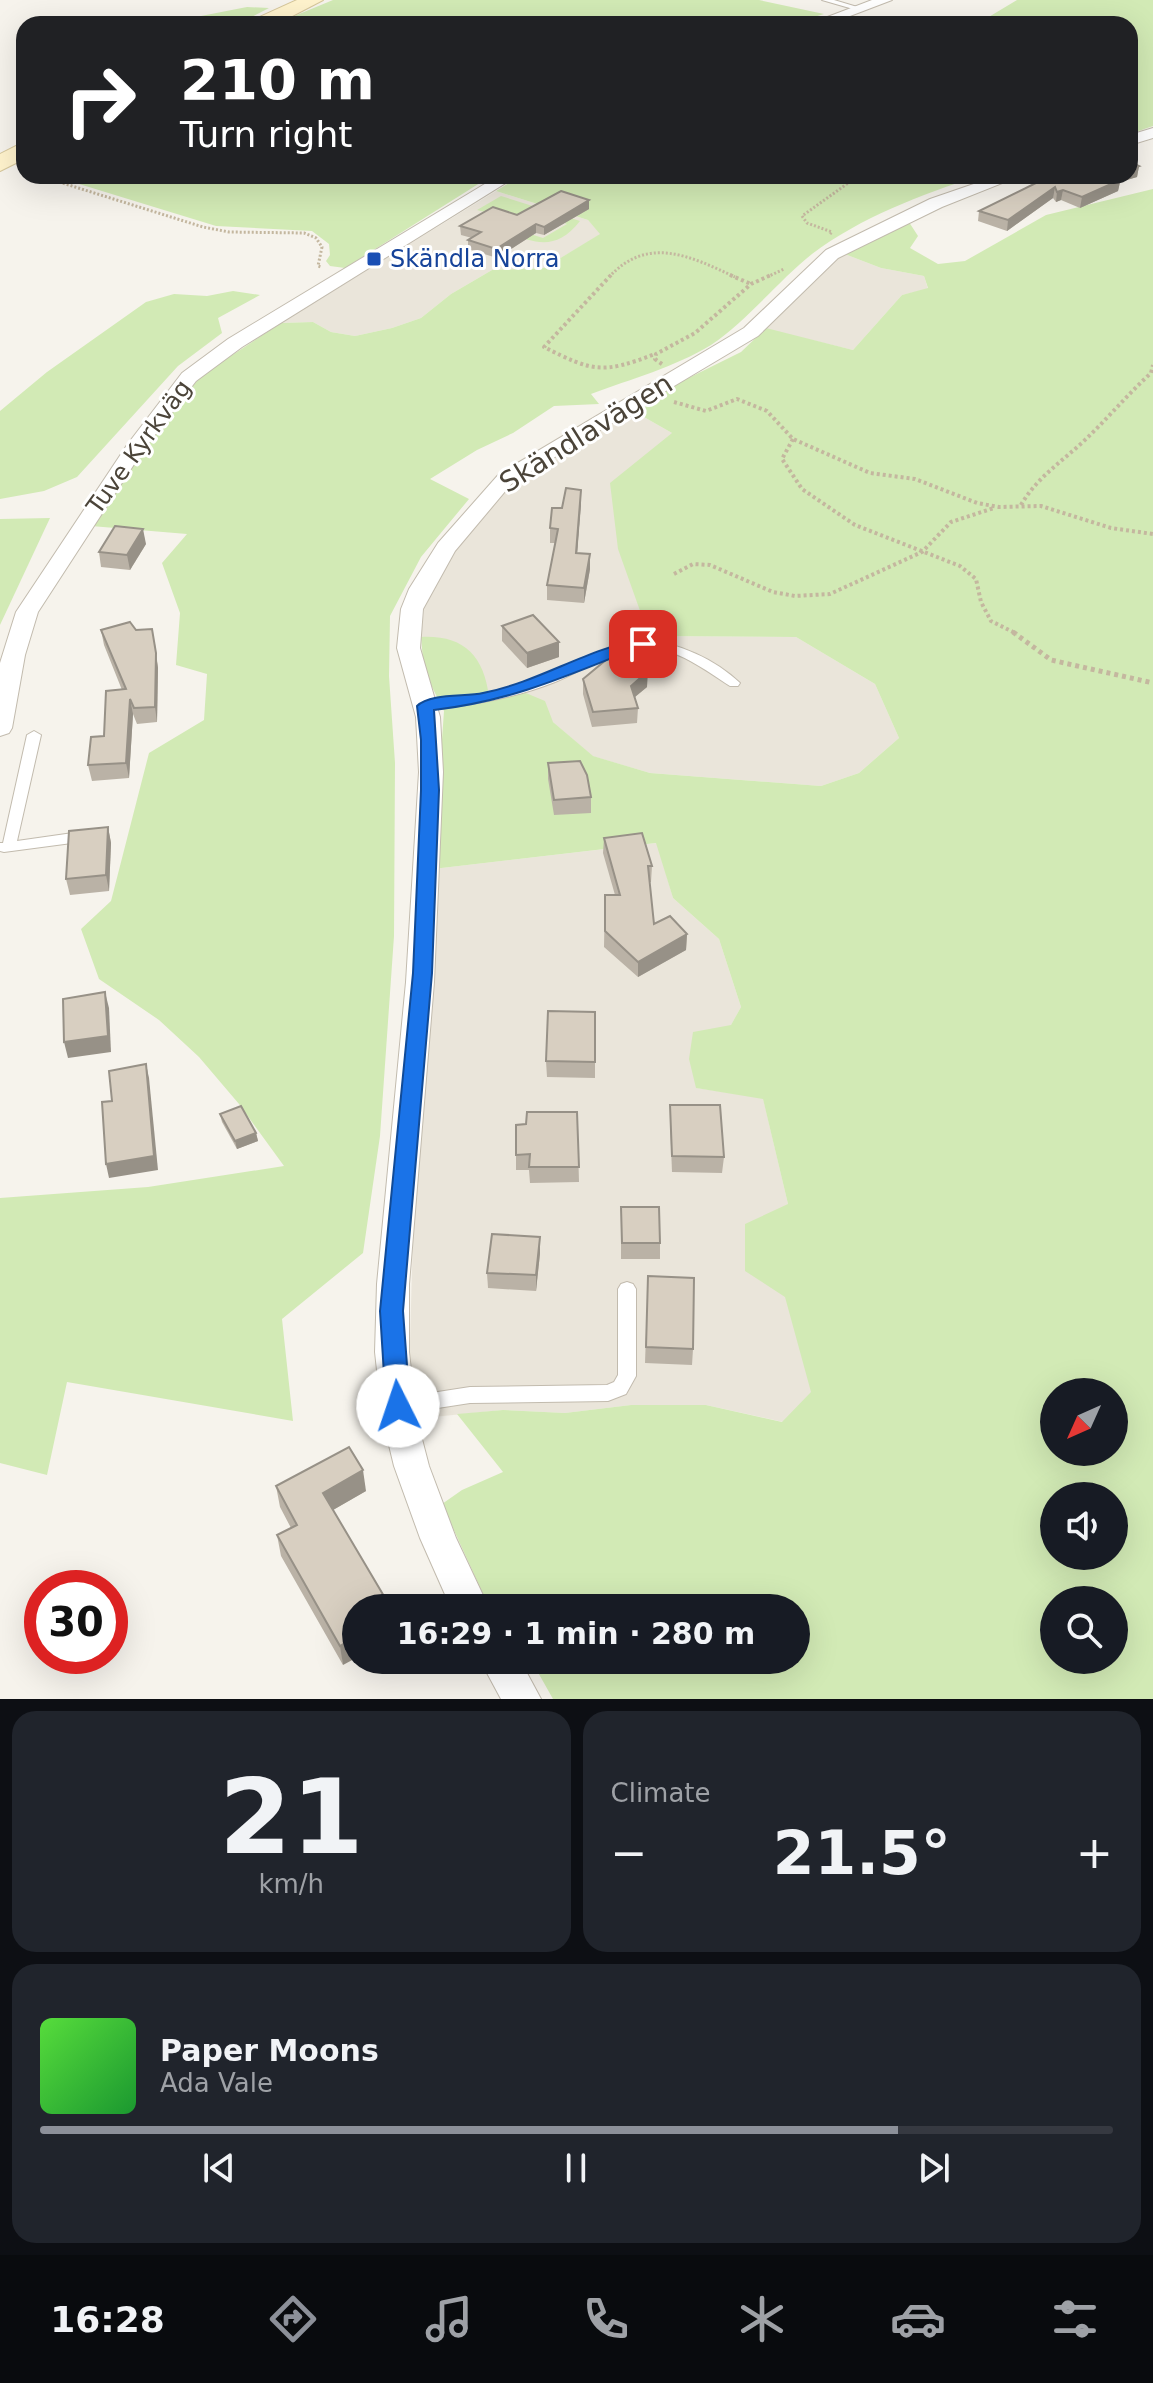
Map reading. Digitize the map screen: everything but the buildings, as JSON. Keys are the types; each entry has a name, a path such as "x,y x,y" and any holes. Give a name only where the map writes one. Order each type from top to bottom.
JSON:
{"main road":[{"path":"278,16 313,0"}],"street":[{"path":"839,16 885,0"},
{"name":"Tuve Kyrkväg","path":"0,728 13,655 27,612 60,558 165,405 206,362 496,184"},
{"name":"Skändlavägen","path":"464,1594 419,1496 398,1406 391,1311 422,973 430,796 430,740 425,706 409,652 408,627 415,604 441,555 476,507 514,473 751,332 832,254 936,203 989,184"},
{"path":"507,1674 522,1699"}],"lane":[{"path":"826,0 860,9"},
{"path":"425,706 473,701 546,681 629,646 643,644 660,645 678,652 734,683"},
{"path":"34,735 5,847 104,834"},
{"path":"398,1406 470,1395 581,1396 608,1393 620,1388 627,1376 627,1289"}],"path":[{"path":"66,184 203,227 229,232 304,233 316,238 322,247 318,266 349,275"},
{"path":"827,236 832,232 807,223 802,216 847,184"},
{"path":"751,284 670,252 641,253 624,261 544,347 596,371 613,370 656,354 695,333 751,284 795,262"},
{"path":"656,354 655,359 661,364 687,370 696,377 674,389 672,401 706,411 730,401 748,403 767,411 793,439 870,473 915,479 977,503 999,507"},
{"path":"1021,505 1031,487 1087,438 1109,412 1151,373 1153,365"},
{"path":"793,439 782,459 802,489 855,525 960,566 976,579 981,602 991,621 1020,636 1051,660 1153,683"},
{"path":"674,574 693,564 710,565 773,592 811,596 830,594 922,552 951,522 999,507 1021,505 1061,510 1111,528 1153,534"}],"shaded area":[{"path":"496,191 588,220 601,234 544,268 492,270 451,294 421,318 392,328 355,336 331,332 313,322 281,323"},
{"path":"842,253 881,268 924,276 928,289 902,295 853,350 766,329 779,310"},
{"path":"628,408 672,433 649,636 796,637 875,684 899,738 859,773 821,786 650,773 592,756 553,722 489,697 421,637 426,592 489,497"},
{"path":"657,843 673,898 719,939 741,1007 697,1088 763,1098 788,1204 786,1297 812,1393 783,1422 706,1405 631,1405 565,1413 503,1410 413,1419 409,1377 413,1235 433,869"}],"green space":[{"path":"333,0 759,0 824,14 817,16 294,16"},
{"path":"1017,0 1153,0 1153,126 1138,131 1138,16 990,16"},
{"path":"247,7 269,8 254,16 201,16"},
{"path":"79,184 478,184 345,268 330,266 326,261 330,255 329,244 312,231 216,226"},
{"path":"507,184 955,184 892,208 831,241 799,265 724,335 697,353 591,394 599,404 554,406 513,433 477,450 430,479 469,499 421,557 390,616 389,676 395,763 394,936 380,1136 363,1253 282,1319 293,1421 67,1382 47,1475 0,1463 0,1198 148,1187 284,1166 239,1104 199,1057 159,1020 99,979 81,929 111,901 149,753 204,720 207,674 176,665 180,613 162,563 187,534 91,526 171,405 205,373 281,323 313,322 331,332 355,336 392,328 421,318 451,294 492,270 544,268 600,234 588,220 496,191"},
{"path":"1153,189 1153,1699 553,1699 539,1674 810,1674 810,1594 483,1594 442,1504 462,1490 503,1472 457,1414 503,1410 565,1413 631,1405 706,1405 782,1422 811,1392 785,1297 745,1271 745,1224 788,1204 763,1099 696,1088 689,1059 693,1032 731,1025 741,1007 719,939 673,898 656,843 433,869 444,711 424,671 421,637 449,640 469,650 482,670 489,697 521,691 545,701 553,722 593,756 650,773 821,786 859,773 899,738 875,684 796,637 649,636 618,549 610,483 672,433 628,408 741,352 766,328 853,350 902,295 928,288 924,276 881,268 842,253 907,219 918,236 910,248 938,264 965,261 1046,215"},
{"path":"501,196 580,221 561,238 552,241 533,241 499,231 508,227 543,238 567,224 534,212 518,221 477,210"},
{"path":"233,291 260,295 218,318 222,333 178,366 77,477 44,491 0,499 0,411 47,372 146,302 174,294 207,296"},
{"path":"50,518 0,625 0,519"}],"place":[{"name":"Skändla Norra","path":"374,259"}],"route":[{"path":"398,1406 391,1311 427,891 430,740 425,706 483,699 546,681 605,655 643,644"}]}
